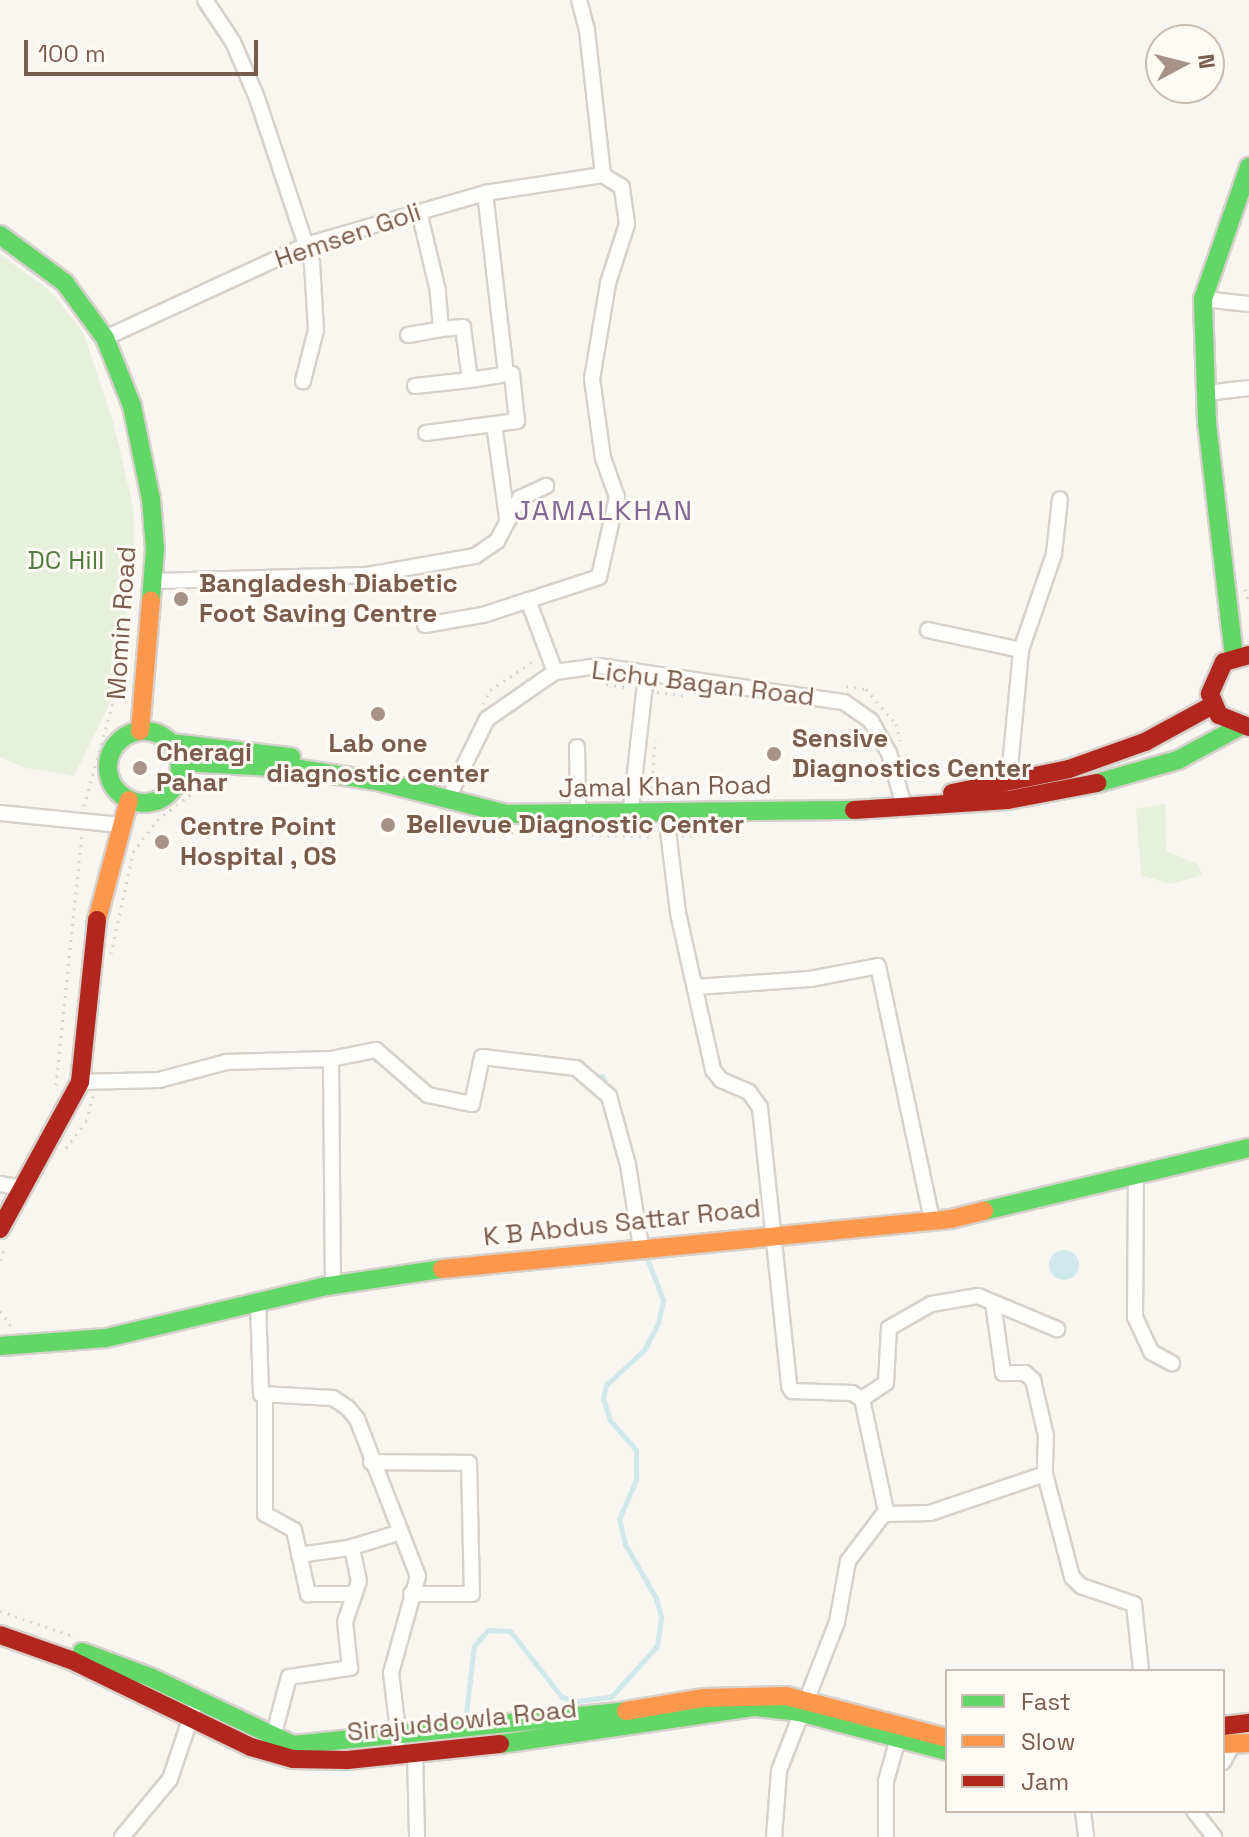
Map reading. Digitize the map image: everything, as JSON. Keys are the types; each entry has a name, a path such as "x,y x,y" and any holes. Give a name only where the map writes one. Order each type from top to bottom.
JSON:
{"main road":[{"path":"1244,727 1213,705 1211,682 1242,656 1206,393 1203,299 1249,167"},
{"name":"Momin Road","path":"0,235 65,283 105,338 132,406 145,468 156,581 140,731"},
{"path":"171,743 180,762 177,781 166,796 148,803 129,800 114,788 108,761 116,744 140,731 171,743 238,748 453,788 502,804 631,811 1008,791 1145,742 1213,705"},
{"name":"Jamal Khan Road","path":"180,762 293,768 377,781 506,814 658,809 904,810 1008,791 1118,779 1178,760 1244,727"},
{"path":"0,1229 80,1082 94,933 129,800"},
{"name":"K B Abdus Sattar Road","path":"0,1346 106,1338 333,1285 775,1232 932,1221 1249,1148"},
{"name":"Sirajuddowla Road","path":"0,1621 194,1708 251,1747 293,1759 415,1753 618,1731 755,1707 803,1706 897,1742 945,1751"},
{"name":"Sirajuddowla Road","path":"0,1635 293,1745 399,1739 566,1721 704,1698 803,1706 945,1738"},
{"path":"1225,1726 1249,1723"}],"street":[{"path":"205,0 245,70 306,245 318,295 316,330 303,381"},
{"path":"425,625 483,615 599,577 617,497 603,458 592,379 608,283 627,224 622,187 603,175 579,0"},
{"name":"Hemsen Goli","path":"105,338 306,245 485,193 603,175"},
{"path":"485,193 506,374"},
{"path":"419,212 438,291 441,329"},
{"path":"1203,299 1249,304"},
{"path":"408,335 463,327 470,380"},
{"path":"415,386 512,374 517,421 426,433"},
{"path":"1206,393 1249,388"},
{"path":"494,424 507,518"},
{"path":"156,581 367,575 475,556 497,541 520,498 546,486"},
{"path":"1008,791 1021,650 1054,554 1060,499"},
{"path":"528,600 555,672"},
{"path":"928,630 1021,650"},
{"name":"Lichu Bagan Road","path":"453,788 487,719 555,672 599,666 649,686 844,702 871,721 889,753 902,799"},
{"path":"631,811 649,686"},
{"path":"577,747 578,806"},
{"path":"658,809 713,1070 721,1080 749,1092 760,1108 790,1388 852,1393 862,1399 886,1514"},
{"path":"0,813 120,825"},
{"path":"696,987 810,979 878,966 932,1221"},
{"path":"80,1082 159,1080 226,1062 331,1059 376,1050 428,1095 472,1104 479,1063 486,1056 576,1068 609,1096 628,1165 641,1247"},
{"path":"331,1059 333,1285"},
{"path":"1136,1175 1135,1317 1151,1352 1172,1363"},
{"path":"0,1184 23,1188"},
{"path":"862,1399 886,1383 891,1326 941,1301 978,1296 1057,1329"},
{"path":"258,1302 260,1389 265,1396 265,1514 294,1530 308,1594 353,1594"},
{"path":"993,1303 1003,1373 1025,1373 1033,1380 1046,1436 1045,1474 1075,1583 1135,1606 1141,1669"},
{"path":"265,1396 339,1401 357,1419 371,1462 418,1576 391,1673 399,1739"},
{"path":"371,1462 469,1463 472,1594 411,1594"},
{"path":"774,1837 779,1771 837,1622 848,1561 886,1514 930,1513 1045,1474"},
{"path":"299,1555 352,1547 401,1532"},
{"path":"273,1737 289,1677 350,1668 344,1632 359,1581 352,1547"},
{"path":"122,1837 170,1779 194,1708"},
{"path":"886,1837 886,1781 897,1742"},
{"path":"415,1753 417,1837"},
{"path":"1083,1813 1086,1837"},
{"path":"1196,1813 1214,1837"}],"path":[{"path":"56,1086 83,821 97,748 122,681 130,638"},
{"path":"604,683 649,686 694,696"},
{"path":"649,686 657,708"},
{"path":"656,724 658,809"},
{"path":"0,1611 89,1642"}],"green space":[{"name":"DC Hill","path":"0,254 51,292 83,332 114,425 133,507 134,575 111,701 74,776 26,768 0,757"},
{"path":"1165,804 1166,851 1197,864 1203,875 1170,884 1141,875 1136,809"}],"water":[{"path":"1064,1250 1070,1251 1078,1259 1078,1271 1070,1279 1064,1280 1058,1279 1050,1271 1049,1265 1050,1259 1058,1251"}],"waterway":[{"path":"602,1076 618,1109"},
{"path":"466,1713 474,1646 488,1630 510,1631 562,1697 576,1701 611,1697 657,1646 661,1616 656,1598 625,1544 619,1519 636,1480 636,1450 610,1420 603,1399 606,1385 644,1350 658,1324 663,1300 645,1253"}],"traffic: fast":[{"path":"1234,656 1207,422 1203,299 1249,167"},
{"path":"0,235 65,283 105,338 132,406 151,499 155,549 151,600"},
{"path":"1097,783 1178,760 1239,727"},
{"path":"144,731 170,741 180,767 170,793 144,803 118,793 108,767 118,741 144,731"},
{"path":"171,743 291,757"},
{"path":"180,762 293,768 377,781 506,814 854,810"},
{"path":"984,1211 1249,1148"},
{"path":"0,1346 106,1338 321,1287 442,1269"},
{"path":"82,1652 150,1677 293,1745 626,1711"},
{"path":"500,1744 755,1707 799,1712 945,1750"}],"traffic: slow":[{"path":"140,731 151,600"},
{"path":"97,920 129,800"},
{"path":"442,1269 951,1219 984,1211"},
{"path":"626,1711 704,1698 786,1696 945,1737"},
{"path":"1225,1744 1249,1743"}],"traffic: jam":[{"path":"1249,655 1224,662 1210,694 1219,715 1249,727"},
{"path":"952,793 1069,769 1145,742 1213,705"},
{"path":"854,810 1008,800 1097,783"},
{"path":"0,1229 80,1082 97,920"},
{"path":"0,1635 71,1660 251,1747 293,1759 347,1760 500,1744"},
{"path":"1225,1726 1249,1723"}],"place":[{"name":"Bangladesh Diabetic Foot Saving Centre","path":"181,599"},
{"name":"Lab one diagnostic center","path":"378,714"},
{"name":"Sensive Diagnostics Center","path":"774,754"},
{"name":"Cheragi Pahar","path":"140,768"},
{"name":"Bellevue Diagnostic Center","path":"388,825"},
{"name":"Centre Point Hospital , OS","path":"162,842"}],"district":[{"name":"JAMALKHAN","path":"604,510"}]}
